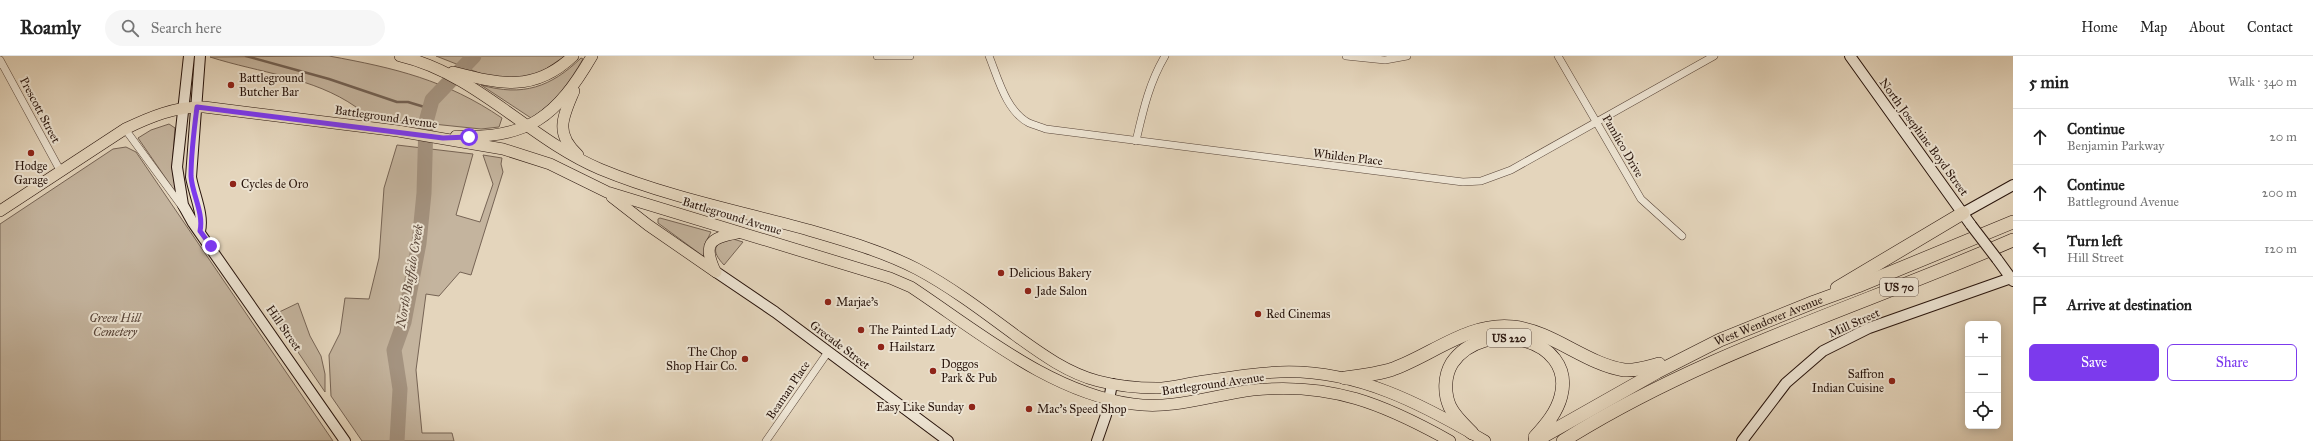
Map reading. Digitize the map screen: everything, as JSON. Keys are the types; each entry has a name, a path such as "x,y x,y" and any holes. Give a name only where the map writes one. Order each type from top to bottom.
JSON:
{"highway":[{"path":"1814,302 1964,213"},
{"name":"West Wendover Avenue","path":"1535,441 1684,357 1758,324 1858,286 2013,222"},
{"name":"West Wendover Avenue","path":"1563,441 1639,397 1700,367 2013,240"},
{"path":"1345,378 1393,369 1467,334 1489,328 1513,327 1545,337 1608,365 1623,370 1643,369 1684,357"},
{"name":"US 220","path":"1472,433 1450,408 1446,391 1448,370 1460,354 1482,340 1512,338 1537,345 1547,352 1561,374 1563,386 1557,408 1550,419 1531,441"}],"main road":[{"path":"400,56 467,79 502,84 532,81 557,69 573,56"},
{"path":"587,164 568,144 562,129 566,110 592,56"},
{"path":"443,138 500,134 527,126 549,113 560,102 584,70"},
{"name":"Battleground Avenue","path":"467,79 527,126 587,164 610,173 688,197 845,240 916,268 983,312 1050,360 1093,380 1112,384 1160,388 1228,377 1280,372 1310,372 1345,378 1380,388 1406,398 1485,441"},
{"name":"Battleground Avenue","path":"0,211 125,129 151,118 185,108 197,107 398,131 443,138 503,149 550,164 607,192 869,270 911,287 1058,382 1093,396 1134,404 1160,404 1184,403 1252,390 1306,389 1339,393 1373,403 1408,417 1450,441"},
{"path":"607,192 648,225 716,272"},
{"path":"716,272 708,249 710,243 719,236 740,232"}],"street":[{"name":"Hill Street","path":"188,214 183,204 177,167 190,56"},
{"path":"200,56 191,177 202,222 200,231"},
{"path":"877,56 910,56"},
{"name":"Whilden Place","path":"989,56 1007,99 1016,112 1028,122 1046,129 1463,182 1481,181 1511,170 1714,56"},
{"path":"1136,141 1147,95 1156,72 1165,56"},
{"path":"1346,56 1385,60 1407,56"},
{"name":"Pamlico Drive","path":"1558,56 1641,199 1682,236"},
{"name":"North Josephine Boyd Street","path":"1850,56 2012,280"},
{"name":"Prescott Street","path":"0,60 61,172"},
{"name":"Hill Street","path":"125,129 200,231 345,441"},
{"path":"1964,213 2013,185"},
{"name":"Grecade Street","path":"716,272 828,352 948,441"},
{"name":"Mill Street","path":"1742,441 1786,383 1823,351 1870,328 2012,280"},
{"name":"Beaman Place","path":"766,441 828,352"},
{"path":"1097,441 1112,384"}],"green space":[{"path":"329,56 376,65 419,77 440,85 461,94 502,118 499,127 481,129 356,116 356,107 322,89 304,82 210,57"},
{"path":"436,56 565,56 537,75 497,80"},
{"path":"581,58 583,59 561,92 547,106 531,118 481,85 510,90 536,87 559,76"},
{"path":"169,124 175,128 172,167 176,193 138,138 151,130"},
{"path":"397,145 473,154 456,215 480,222 493,184 483,155 502,158 501,164 503,172 471,275 460,272 439,296 426,294 416,370 422,433 452,433 454,441 362,441 331,396 329,355 340,333 345,298 369,299 379,258 384,188"},
{"name":"Green Hill Cemetery","path":"126,147 136,152 333,441 0,441 0,224 113,149"},
{"path":"660,218 711,232 705,244 704,255 703,256 658,223 658,219"},
{"path":"730,238 743,242 724,265 717,256 716,248 717,245 724,240"},
{"path":"298,303 310,336 321,356 325,374 325,392 273,315"}],"waterway":[{"path":"246,56 329,79 397,102 408,102 431,109"},
{"name":"North Buffalo Creek","path":"397,441 400,389 394,350 404,322 419,243 424,193 426,122 432,100 474,56"}],"place":[{"name":"Battleground Butcher Bar","path":"231,85"},
{"name":"Hodge Garage","path":"31,153"},
{"name":"Cycles de Oro","path":"233,184"},
{"name":"Delicious Bakery","path":"1001,273"},
{"name":"Jade Salon","path":"1028,291"},
{"name":"Marjae's","path":"828,302"},
{"name":"Red Cinemas","path":"1258,314"},
{"name":"The Painted Lady","path":"861,330"},
{"name":"Hailstarz","path":"881,347"},
{"name":"The Chop Shop Hair Co.","path":"745,359"},
{"name":"Doggos Park & Pub","path":"933,371"},
{"name":"Saffron Indian Cuisine","path":"1892,381"},
{"name":"Easy Like Sunday","path":"972,407"},
{"name":"Mac's Speed Shop","path":"1029,409"}],"route":[{"path":"211,246 200,231 202,222 191,177 197,107 398,131 443,138 454,136 469,137"}]}
